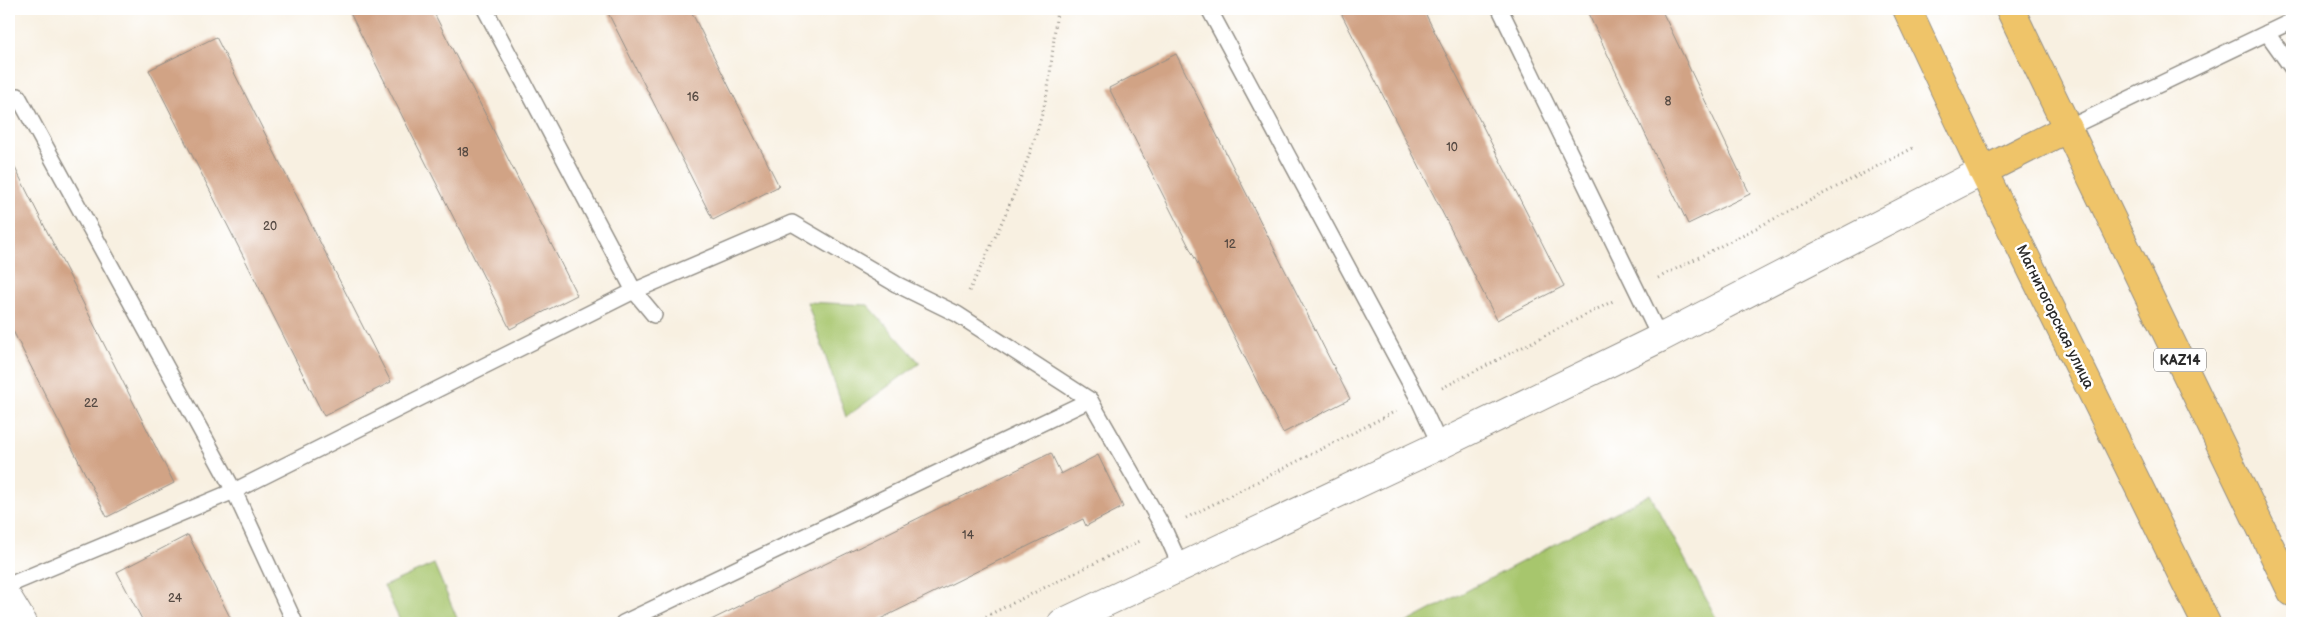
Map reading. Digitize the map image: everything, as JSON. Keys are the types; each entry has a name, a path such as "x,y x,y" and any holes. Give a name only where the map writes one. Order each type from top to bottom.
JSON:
{"main road":[{"name":"Магнитогорская улица","path":"1907,9 1984,171 2206,623"},
{"name":"KAZ14","path":"2010,9 2292,592"},
{"path":"1984,171 2068,128"}],"street":[{"path":"1062,623 1091,617 1181,567 1440,445 1660,338 1984,171"},
{"path":"9,600 23,623"}],"lane":[{"path":"486,9 634,290 654,315"},
{"path":"1208,9 1419,400 1440,445"},
{"path":"1500,9 1660,338"},
{"path":"2068,128 2292,21"},
{"path":"2267,33 2292,68"},
{"path":"9,101 18,96 234,491 295,623"},
{"path":"9,585 234,491 634,290 792,223 896,284 957,314 1090,400 1164,529 1181,567"},
{"path":"623,623 1090,400"}],"path":[{"path":"957,314 990,250 1030,151 1048,89 1056,9"},
{"path":"972,623 1164,529 1915,147"}],"green space":[{"path":"807,302 868,305 920,363 846,417"},
{"path":"1650,494 1719,623 1406,623"},
{"path":"434,564 457,618 446,623 401,623 384,586"}],"building":[{"path":"348,9 432,9 577,295 510,329"},
{"path":"606,9 690,9 779,186 713,220"},
{"path":"1339,9 1423,9 1564,286 1497,320"},
{"path":"1586,9 1661,9 1750,194 1688,224"},
{"path":"216,37 391,382 324,416 149,70"},
{"path":"1176,54 1350,399 1283,433 1109,88"},
{"path":"9,156 174,483 107,517 9,323"},
{"path":"1051,453 1061,474 1098,455 1123,507 1086,526 1083,519 872,623 705,623"},
{"path":"188,535 233,623 144,623 117,572"}]}
